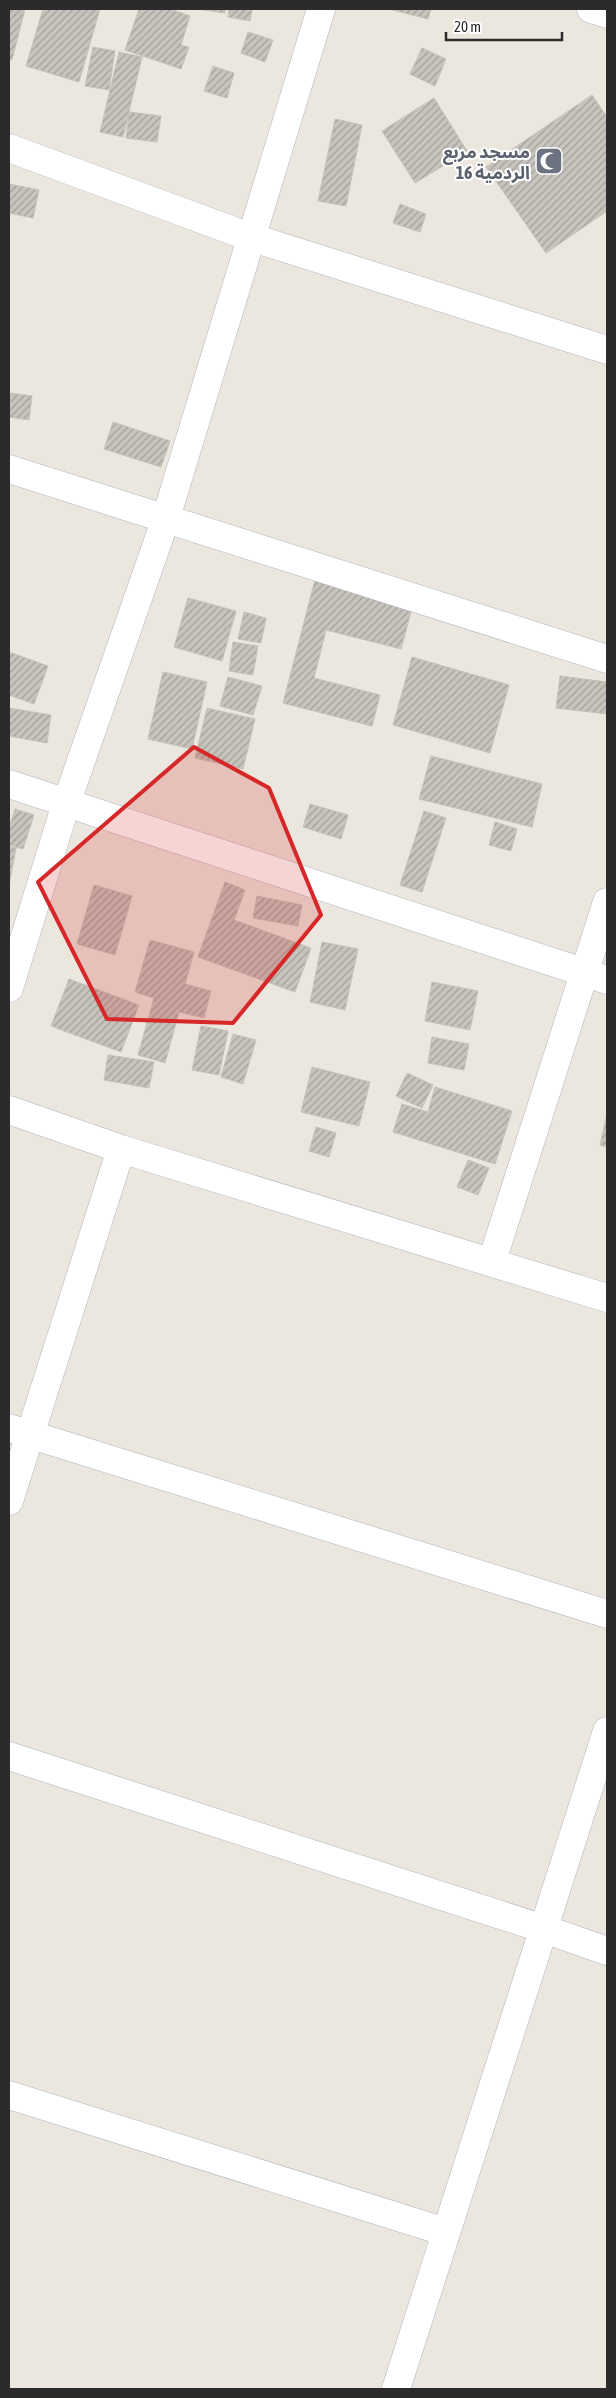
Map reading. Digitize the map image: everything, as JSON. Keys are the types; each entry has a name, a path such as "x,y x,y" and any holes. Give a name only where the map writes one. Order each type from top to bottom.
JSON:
{"street":[{"path":"9,988 66,804 165,521 321,9"},
{"path":"591,9 607,14"},
{"path":"9,148 250,237 607,350"},
{"path":"9,470 165,521 607,659"},
{"path":"9,784 596,976"},
{"path":"492,1261 596,976 607,902"},
{"path":"9,1110 121,1149 492,1261 607,1298"},
{"path":"9,1501 20,1432 121,1149"},
{"path":"20,1432 607,1614"},
{"path":"396,2389 607,1731"},
{"path":"9,1756 544,1929 607,1952"},
{"path":"9,2096 446,2232"}],"highlighted area":[{"path":"194,747 269,788 321,915 233,1023 107,1019 38,882"}],"building":[{"path":"9,9 25,9 12,60 9,59"},
{"path":"43,9 100,9 79,82 26,66"},
{"path":"139,9 170,9 190,16 181,45 189,47 181,69 125,50"},
{"path":"197,9 225,9 225,13"},
{"path":"229,9 252,9 250,21 228,17"},
{"path":"389,9 431,9 428,19"},
{"path":"248,32 273,40 265,62 241,53"},
{"path":"93,47 115,51 109,90 85,86"},
{"path":"422,48 446,59 435,86 410,74"},
{"path":"119,52 142,57 123,137 100,132"},
{"path":"213,66 234,73 227,98 204,91"},
{"path":"592,95 607,117 607,211 546,253 486,167"},
{"path":"434,98 467,151 415,183 382,131"},
{"path":"129,112 161,116 157,142 126,138"},
{"path":"335,119 362,125 346,206 318,201"},
{"path":"9,184 39,190 33,218 9,213"},
{"path":"400,204 426,214 420,232 393,223"},
{"path":"11,393 32,396 29,420 9,417"},
{"path":"113,422 170,441 161,467 104,449"},
{"path":"317,572 415,597 401,649 326,630 314,678 380,695 372,726 283,703"},
{"path":"188,598 236,611 222,661 174,647"},
{"path":"244,612 266,618 261,643 238,639"},
{"path":"233,642 258,646 253,675 229,671"},
{"path":"9,652 48,666 34,704 9,695"},
{"path":"412,657 509,685 490,753 393,725"},
{"path":"163,672 207,682 192,749 148,739"},
{"path":"560,676 607,682 607,714 556,708"},
{"path":"228,677 262,686 253,715 220,706"},
{"path":"9,708 51,715 47,743 9,736"},
{"path":"207,708 255,719 243,769 195,758"},
{"path":"431,756 542,784 532,827 419,799"},
{"path":"310,804 348,815 341,839 303,827"},
{"path":"15,809 34,815 23,849 9,845 9,828"},
{"path":"424,811 446,818 422,892 400,885"},
{"path":"495,822 517,829 511,851 489,845"},
{"path":"9,847 16,848 9,886"},
{"path":"225,882 245,890 234,920 311,948 295,992 198,957"},
{"path":"94,885 132,896 115,955 77,944"},
{"path":"257,896 302,905 298,926 253,918"},
{"path":"150,940 194,952 185,984 211,991 204,1018 179,1012 165,1063 138,1055 154,998 135,992"},
{"path":"322,942 358,949 345,1010 310,1002"},
{"path":"69,979 139,1005 121,1052 51,1026"},
{"path":"432,982 478,991 470,1030 425,1021"},
{"path":"201,1026 228,1031 219,1075 192,1070"},
{"path":"233,1034 256,1040 243,1084 221,1077"},
{"path":"432,1037 469,1044 464,1070 428,1063"},
{"path":"108,1055 154,1062 149,1088 104,1080"},
{"path":"312,1067 370,1082 359,1126 301,1112"},
{"path":"407,1073 433,1085 422,1108 396,1096"},
{"path":"435,1087 512,1111 495,1164 393,1132 402,1104 428,1112"},
{"path":"607,1114 607,1147 600,1145"},
{"path":"316,1127 336,1133 329,1157 309,1151"},
{"path":"468,1160 489,1168 478,1195 457,1187"}],"place":[{"name":"مسجد مربع 16 الردمية","path":"549,161"}]}
